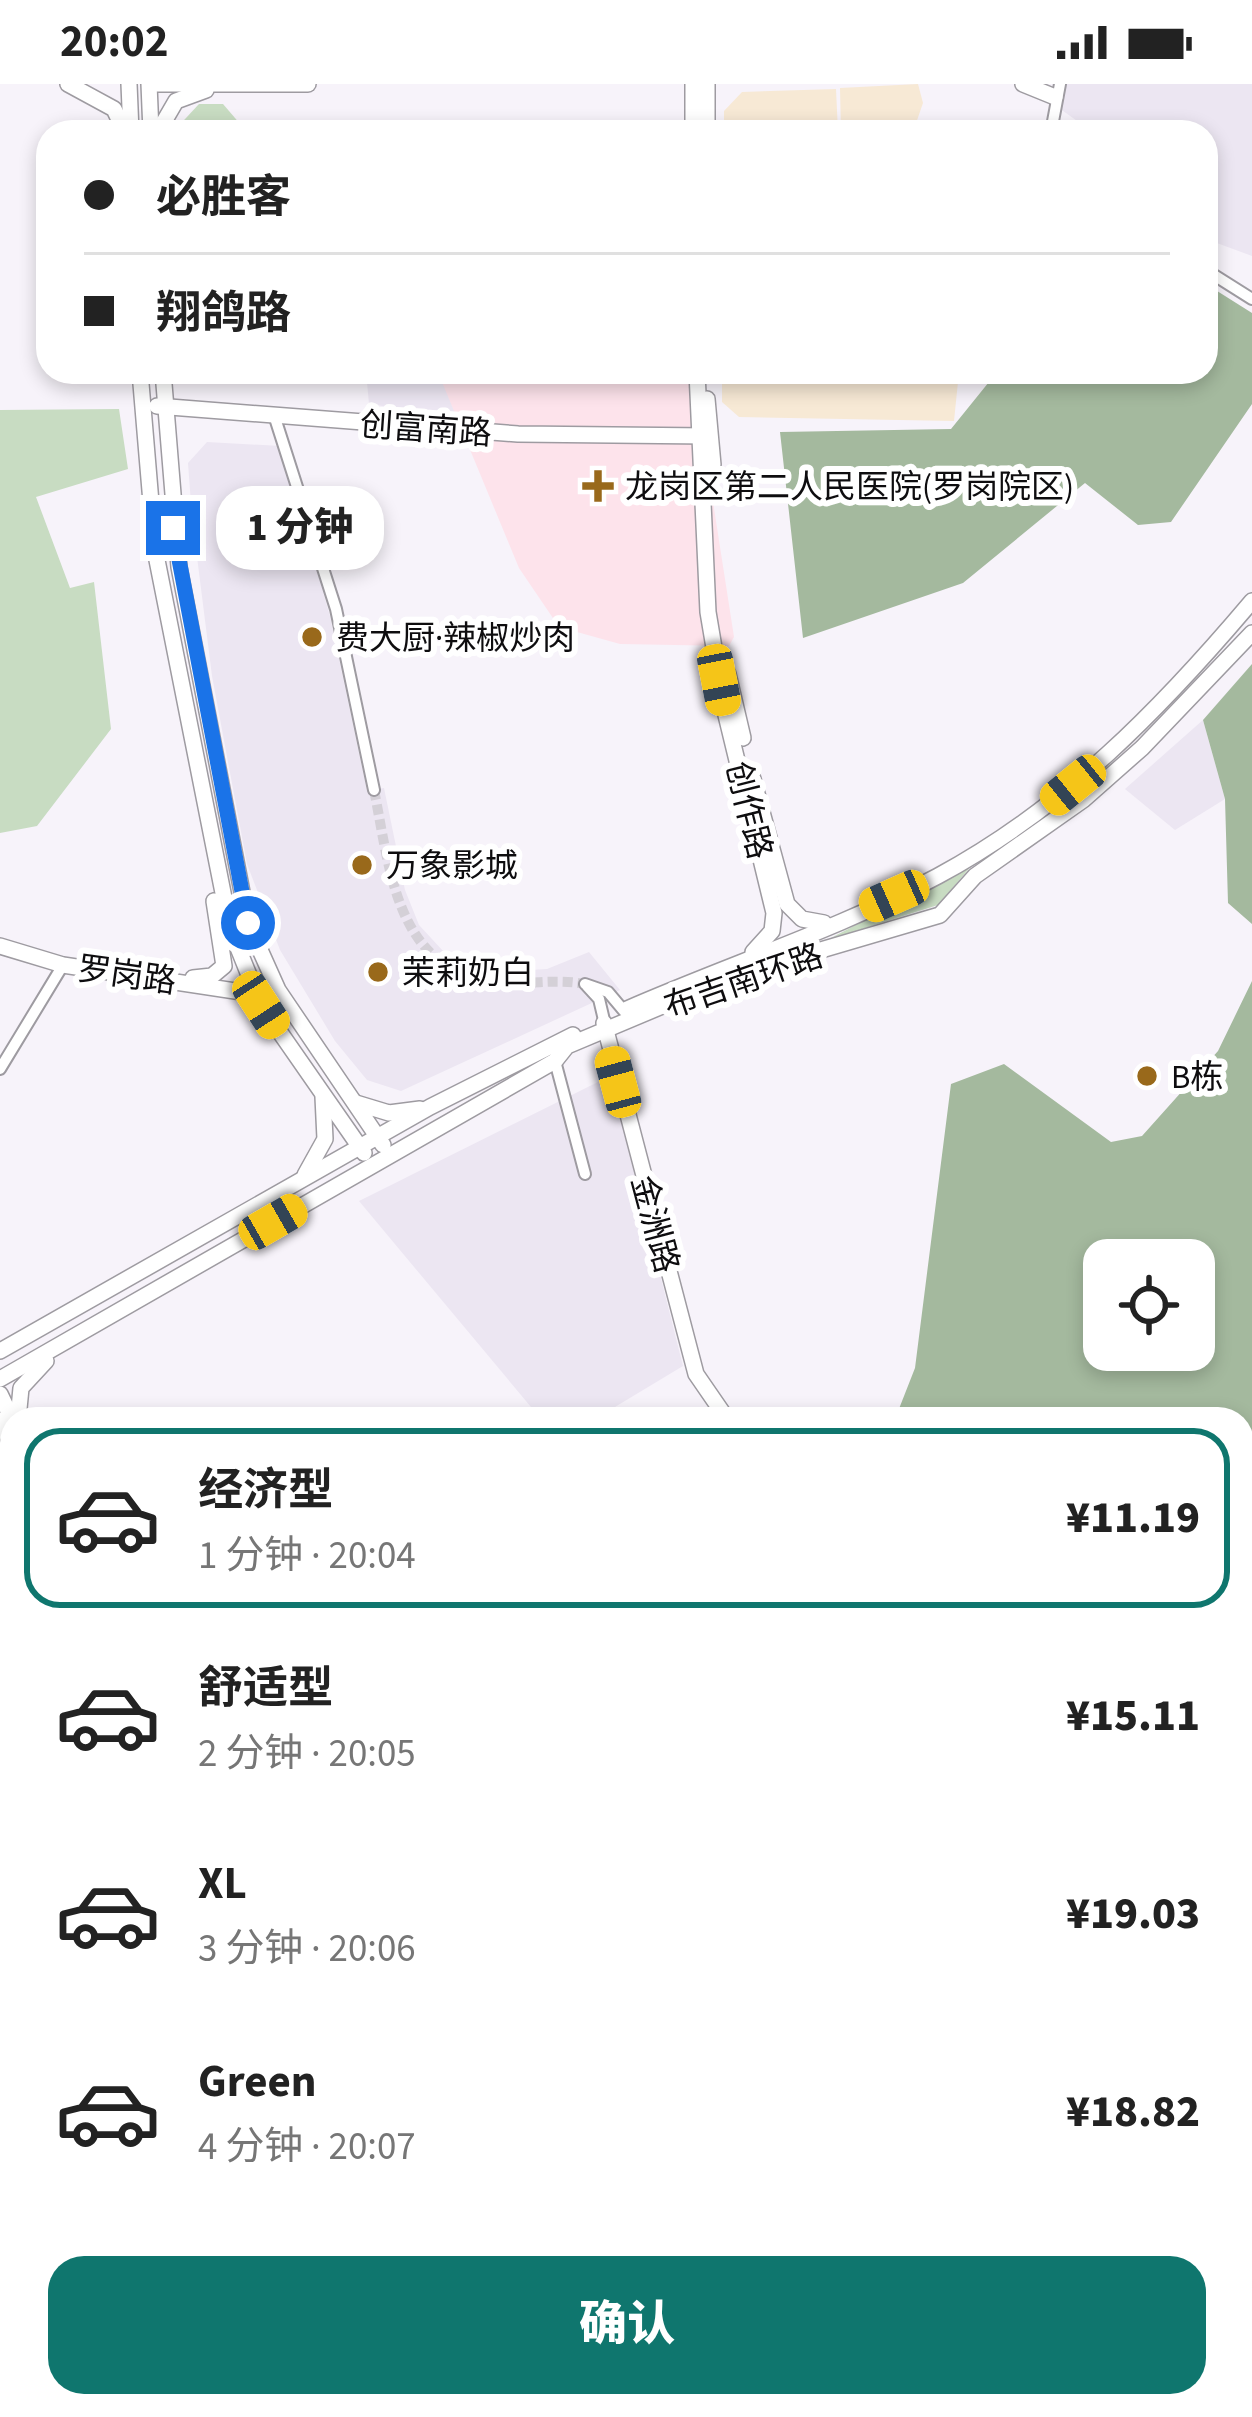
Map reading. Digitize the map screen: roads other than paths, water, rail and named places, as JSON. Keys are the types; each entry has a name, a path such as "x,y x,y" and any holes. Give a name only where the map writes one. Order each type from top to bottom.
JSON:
{"street":[{"path":"68,84 108,104 119,120"},
{"path":"128,120 129,84"},
{"path":"153,120 151,84 308,84"},
{"path":"693,84 693,120"},
{"path":"706,120 707,84"},
{"path":"1023,84 1057,91"},
{"path":"163,120 176,101 225,86"},
{"path":"1218,278 1252,299"},
{"path":"141,384 154,550 230,928 255,994 372,1165"},
{"path":"163,384 173,528 243,902 278,990 390,1154"},
{"name":"创作路","path":"698,384 729,705 774,913 772,931 751,955"},
{"name":"创作路","path":"705,436 707,384"},
{"name":"创富南路","path":"142,405 518,434 705,436"},
{"path":"275,418 336,610 374,790"},
{"name":"布吉南环路","path":"0,1379 555,1061 567,1046 624,1011 937,876 1050,804 1149,719 1252,601"},
{"name":"布吉南环路","path":"0,1351 430,1107 604,1026 736,975 940,915 974,876 1083,800 1142,748 1252,633"},
{"name":"创作路","path":"729,705 787,904 802,920 830,923"},
{"path":"171,981 212,976 224,966 213,892 217,868"},
{"name":"罗岗路","path":"0,946 63,965 255,994"},
{"path":"0,1069 63,965"},
{"path":"604,1026 599,999 585,985 608,992 624,1011"},
{"name":"金洲路","path":"604,1026 696,1374 719,1407"},
{"path":"555,1061 585,1174"},
{"path":"301,1181 325,1139 322,1094"},
{"path":"353,1102 389,1113 430,1107"},
{"path":"0,1338 30,1335"},
{"path":"17,1407 21,1388 52,1352"}],"tunnel":[{"path":"374,790 402,910 434,957 459,973 491,982 585,984"}],"place":[{"name":"龙岗区第二人民医院(罗岗院区)","path":"598,486"},
{"name":"费大厨·辣椒炒肉","path":"312,637"},
{"name":"万象影城","path":"362,865"},
{"name":"茉莉奶白","path":"378,972"},
{"name":"B栋","path":"1147,1076"}]}
